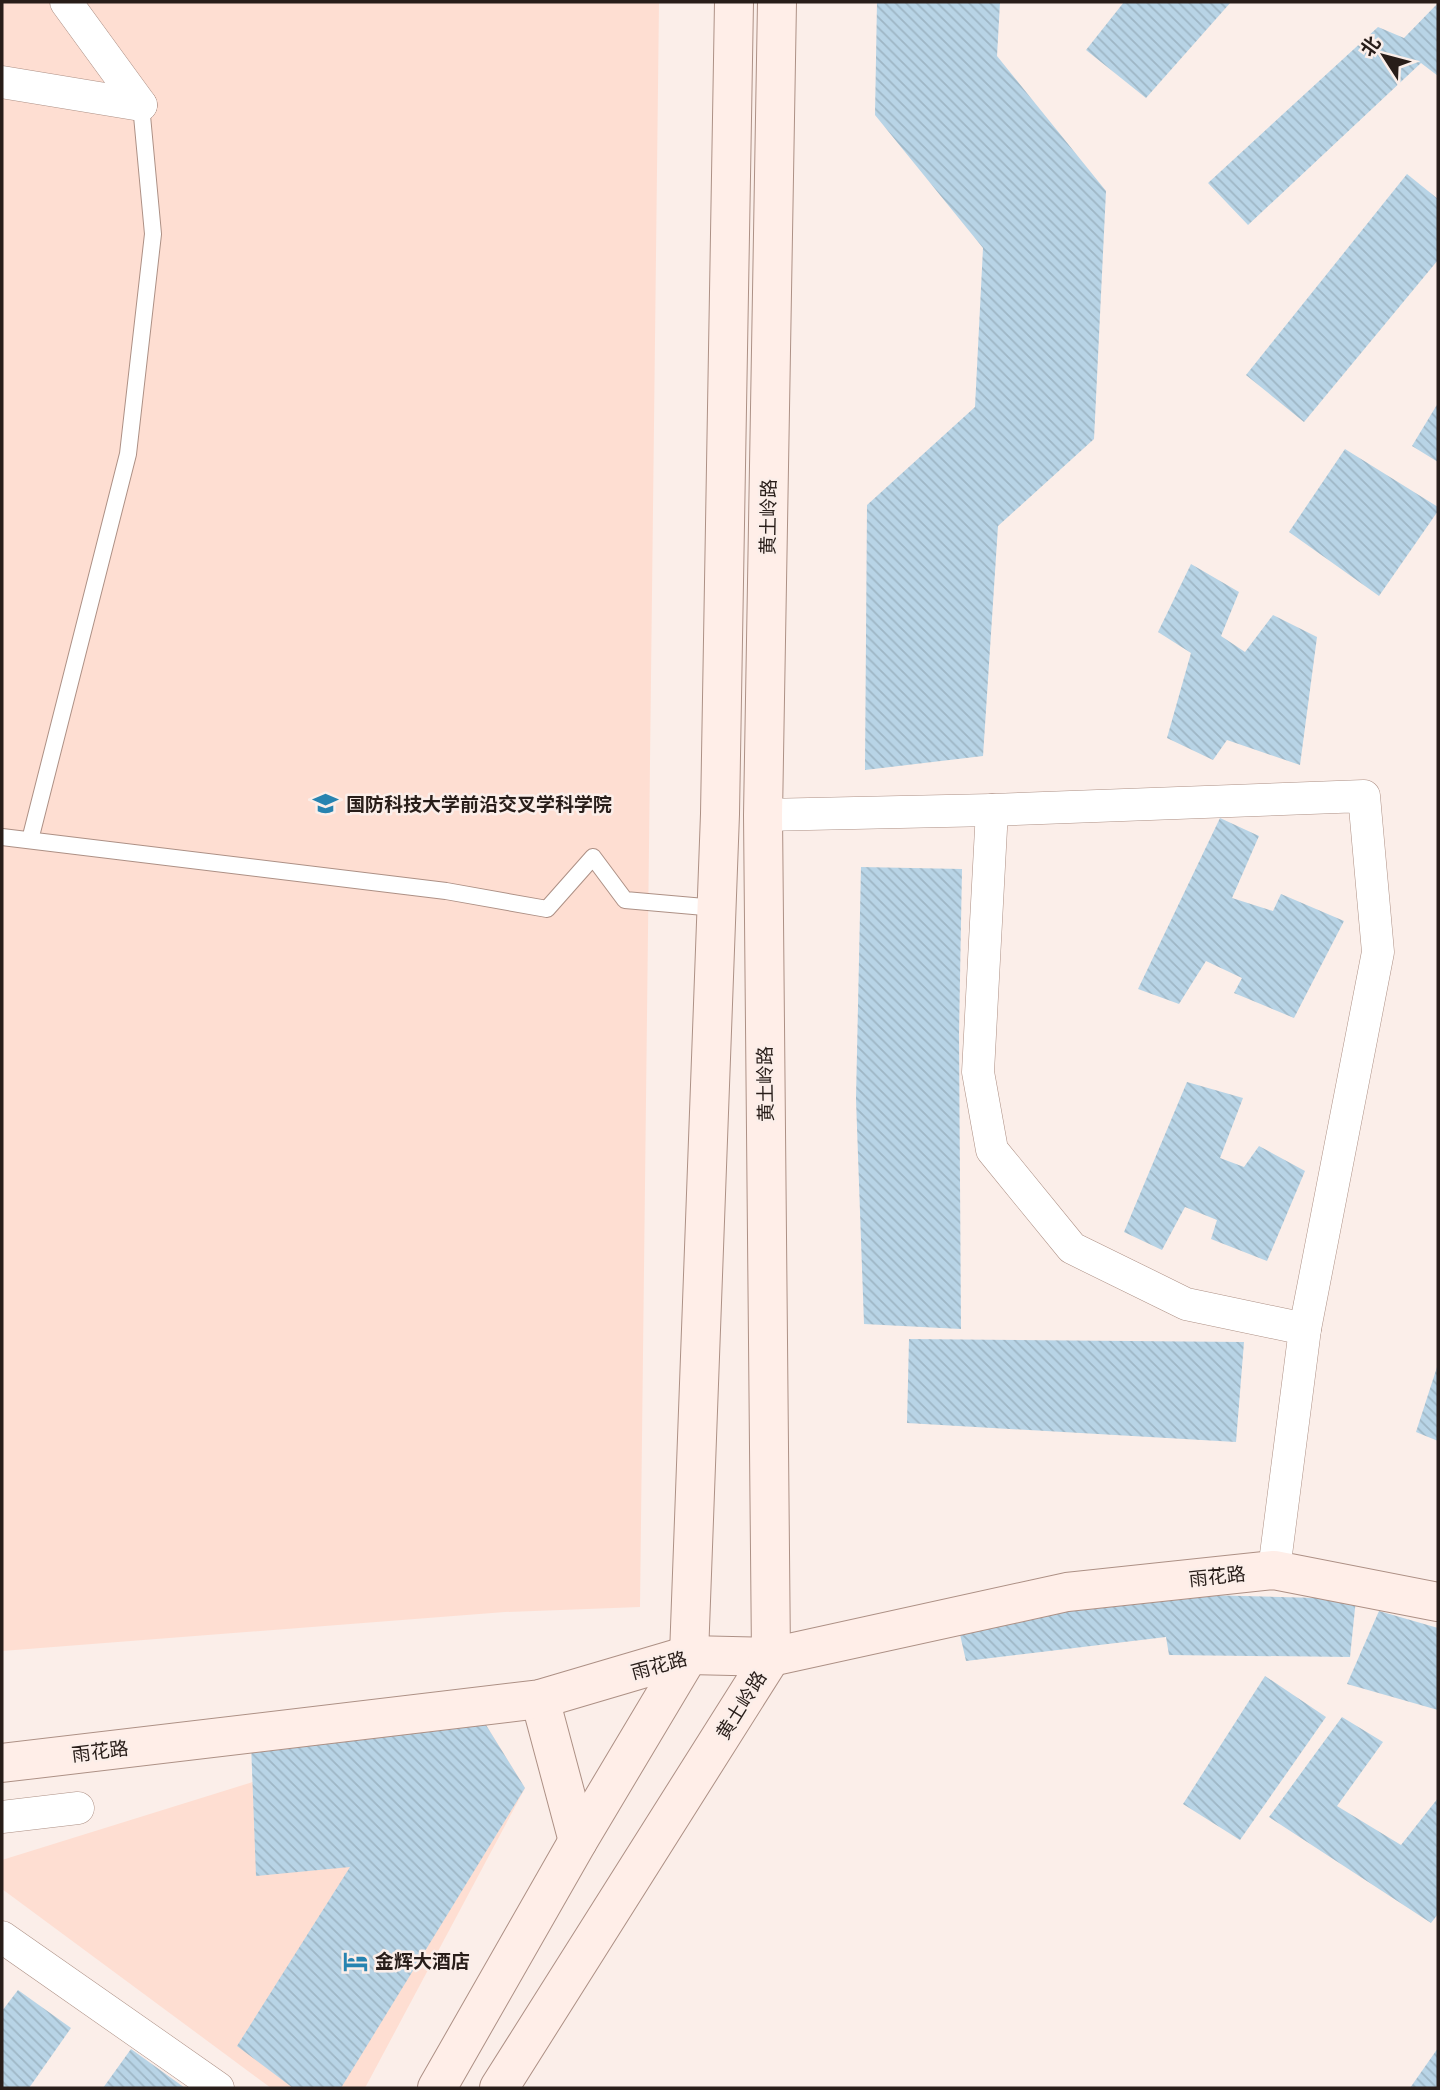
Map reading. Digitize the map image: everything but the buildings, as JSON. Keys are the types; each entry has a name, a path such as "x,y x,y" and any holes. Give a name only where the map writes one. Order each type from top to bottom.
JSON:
{"street":[{"path":"66,2 141,106"},
{"path":"437,2088 578,1841 689,1655 720,800 734,2"},
{"name":"黄土岭路","path":"499,2088 771,1657 762,815 777,2"},
{"path":"2,82 141,106"},
{"path":"762,815 992,810 1364,796 1378,952 1305,1329 1274,1570"},
{"path":"992,810 978,1072 992,1150 1072,1248 1186,1304 1305,1329"},
{"name":"雨花路","path":"2,1763 540,1699 689,1655 771,1657 1067,1592 1274,1570 1438,1602"},
{"path":"540,1699 578,1841"},
{"path":"2,1817 78,1808"},
{"path":"2,1937 218,2088"}],"lane":[{"path":"30,840 128,454 153,234 141,106"},
{"path":"2,837 446,891 547,909 593,857 625,900 716,908"}],"shaded area":[{"name":"国防科技大学前沿交叉学科学院","path":"2,2 659,2 640,1607 505,1612 2,1651"},
{"path":"478,1712 525,1788 365,2088 271,2088 2,1889 2,1860"}],"place":[{"name":"国防科技大学前沿交叉学科学院","path":"326,804"},
{"name":"金辉大酒店","path":"355,1961"}]}
